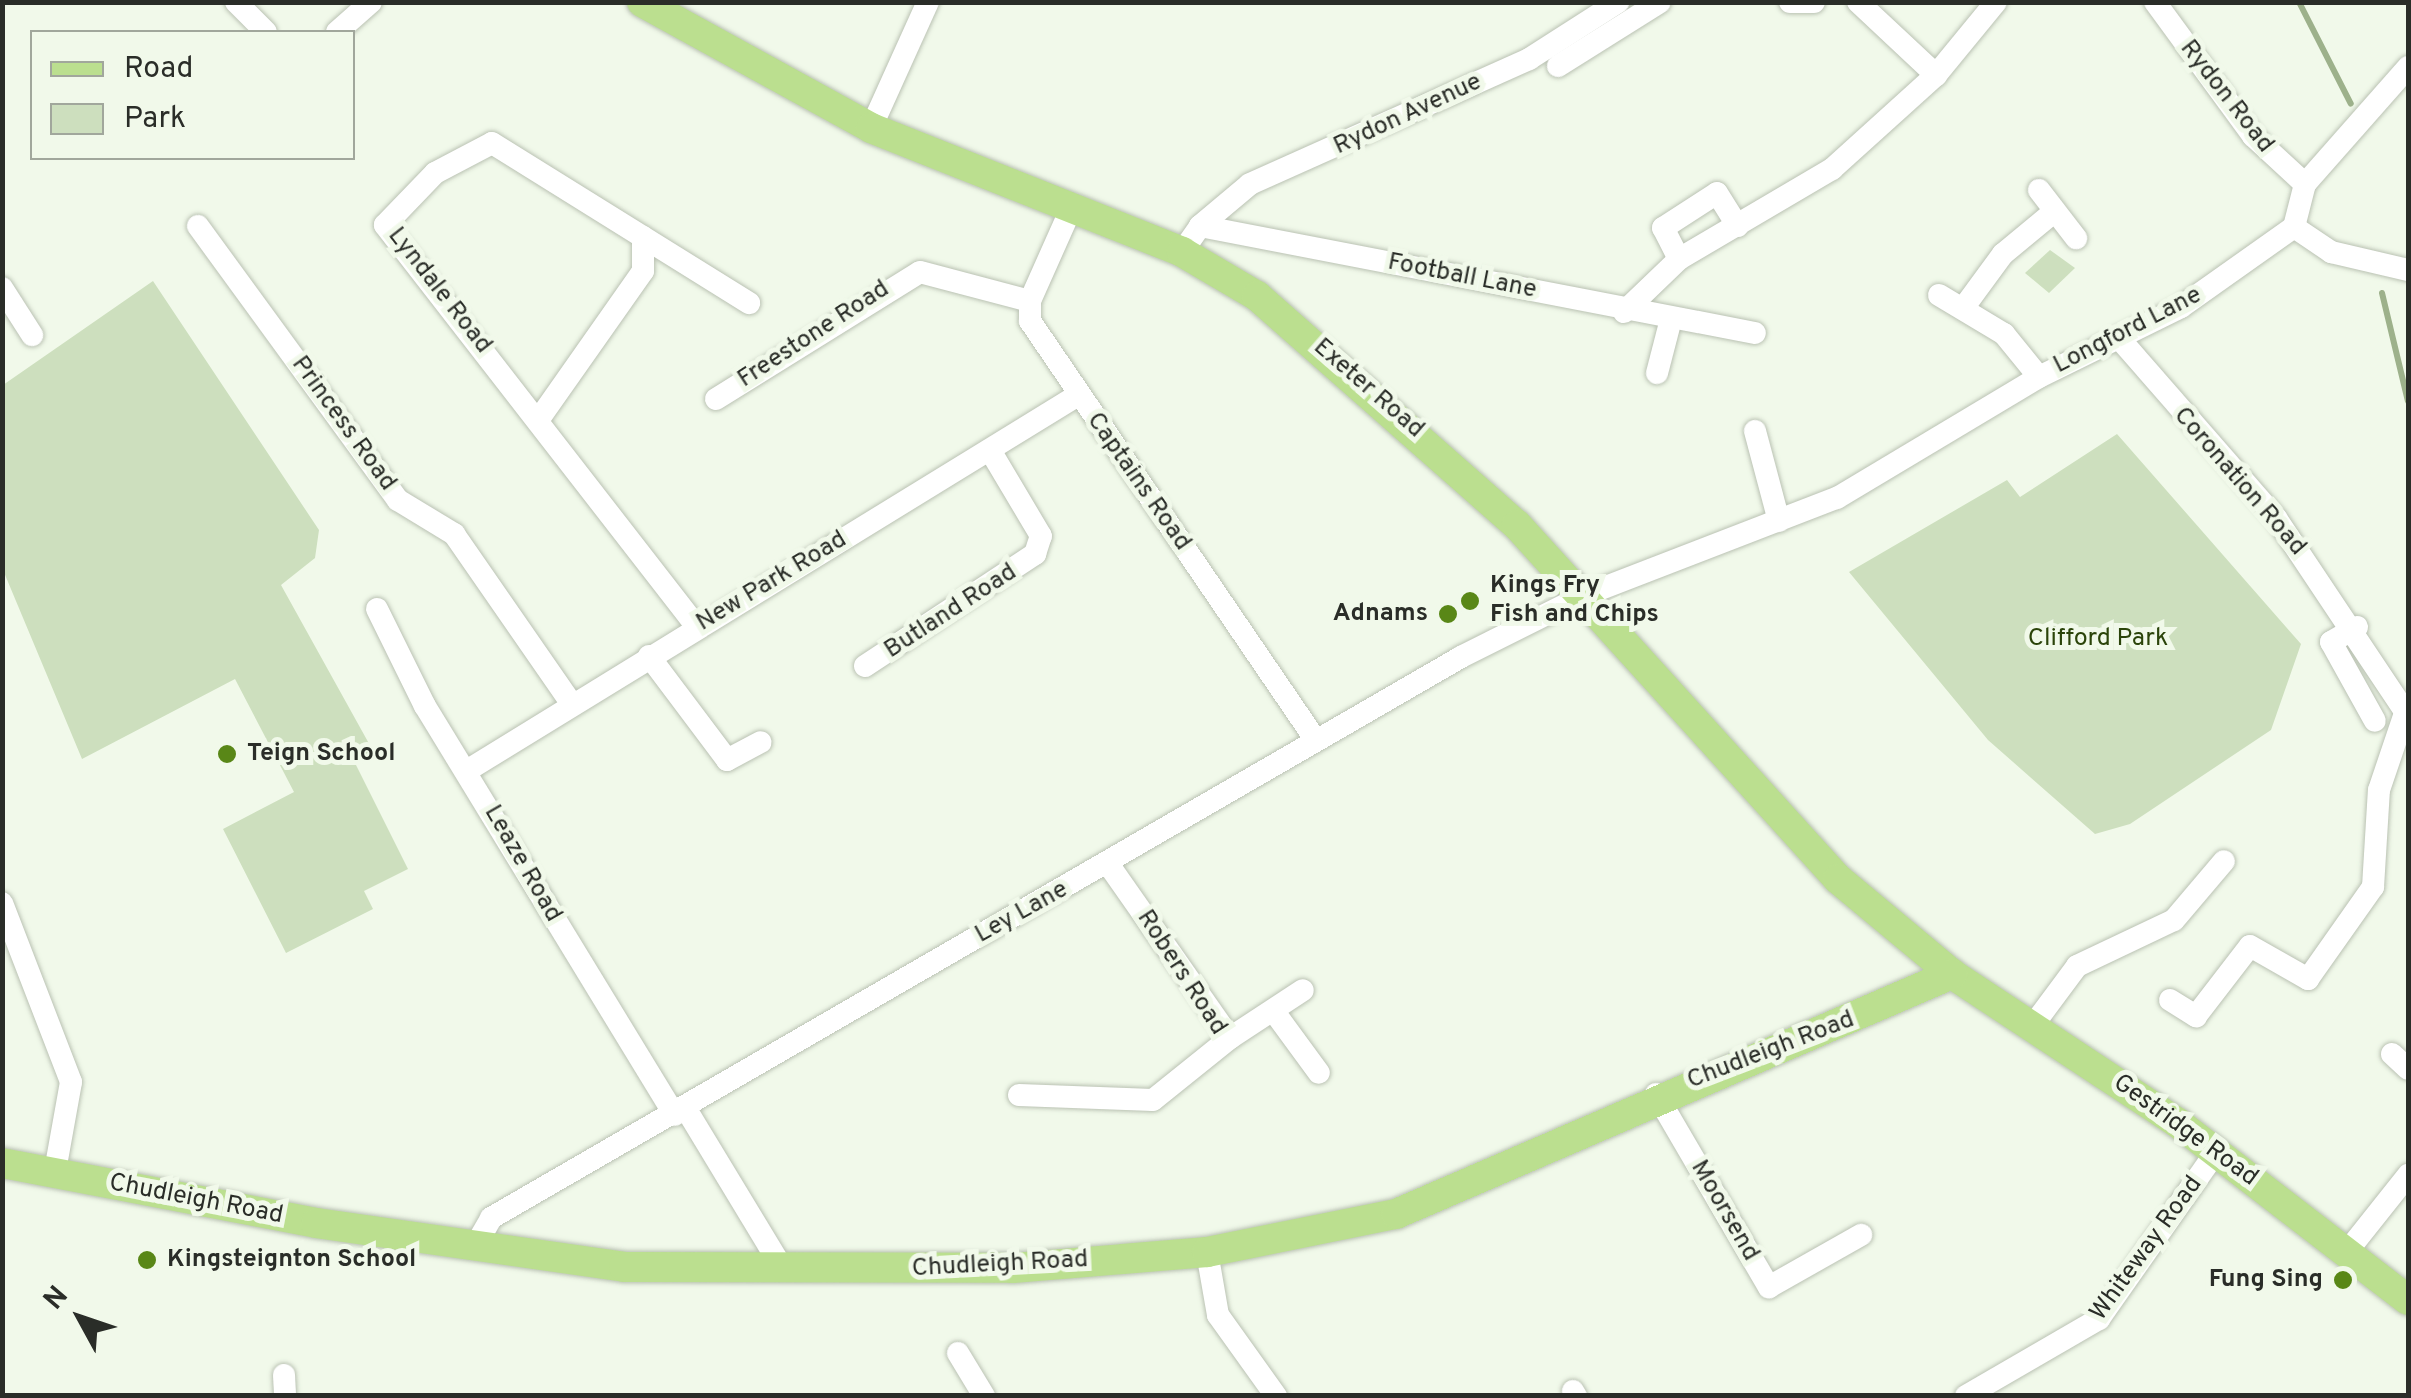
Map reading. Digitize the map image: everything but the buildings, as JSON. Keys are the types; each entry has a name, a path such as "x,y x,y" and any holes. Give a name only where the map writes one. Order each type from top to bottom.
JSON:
{"main road":[{"name":"Exeter Road","path":"642,2 871,128 1070,211 1182,252 1327,350 1585,595 1838,879 1952,974"},
{"name":"Gestridge Road","path":"1952,974 2034,1024 2216,1152 2408,1300"},
{"name":"Chudleigh Road","path":"2,1163 474,1248 624,1267 780,1264 1014,1268 1207,1252 1396,1214 1656,1094 1837,1029 1952,974"}],"street":[{"path":"236,2 264,30"},
{"path":"339,30 371,2"},
{"path":"871,128 928,2"},
{"name":"Rydon Avenue","path":"1200,226 1250,184 1529,59 1618,2"},
{"path":"1558,66 1660,2"},
{"path":"1790,2 1814,2"},
{"path":"1858,2 1936,75"},
{"path":"1624,312 1679,259 1832,169 1936,75 1996,2"},
{"name":"Rydon Road","path":"2155,2 2254,136 2305,184"},
{"path":"2408,67 2305,184 2294,227 2332,252 2408,270"},
{"name":"Lyndale Road","path":"697,627 385,225 389,215 471,147 492,143 749,303"},
{"path":"2039,190 2076,238"},
{"path":"1679,259 1663,228 1717,193 1738,226"},
{"path":"1030,301 1070,211"},
{"path":"1964,307 2002,254 2055,211"},
{"name":"Princess Road","path":"198,226 398,500 454,534 571,704"},
{"path":"1182,252 1200,226"},
{"name":"Football Lane","path":"1200,226 1624,312 1756,333"},
{"name":"Longford Lane","path":"1585,595 1779,522 1900,465 2039,377 2119,338 2250,263 2294,227"},
{"path":"539,419 643,272 643,237"},
{"name":"Freestone Road","path":"716,399 920,272 1030,301"},
{"path":"2,288 32,335"},
{"path":"1939,295 2004,334 2039,377"},
{"name":"Captains Road","path":"1030,301 1030,321 1078,395 1315,738"},
{"path":"1656,373 1671,319"},
{"name":"Coronation Road","path":"2119,338 2357,627 2406,716"},
{"name":"New Park Road","path":"468,770 1078,395"},
{"path":"1755,431 1779,522"},
{"name":"Butland Road","path":"865,666 1035,554 1042,536 990,450"},
{"name":"Ley Lane","path":"474,1248 491,1218 1109,865 1315,738 1585,595"},
{"name":"Leaze Road","path":"377,609 468,770 780,1264"},
{"path":"2357,627 2331,642 2375,721"},
{"path":"650,656 727,760 761,742"},
{"path":"2170,1000 2196,1016 2250,946 2308,979 2373,887 2379,790 2406,716"},
{"path":"2034,1024 2076,966 2174,920 2224,861"},
{"name":"Robers Road","path":"1020,1095 1154,1100 1230,1038 1109,865"},
{"path":"2,903 70,1082 54,1171"},
{"path":"1230,1038 1274,1013 1303,990"},
{"path":"1274,1013 1319,1073"},
{"name":"Moorsend","path":"1656,1094 1769,1288 1861,1235"},
{"name":"Whiteway Road","path":"1966,1396 2099,1319 2216,1152"},
{"path":"2346,1253 2408,1175"},
{"path":"1207,1252 1218,1315 1276,1396"},
{"path":"958,1353 984,1396"}],"green space":[{"path":"2050,250 2075,268 2049,293 2025,273"},
{"path":"153,281 319,530 315,558 281,585 372,749 355,763 408,869 364,891 373,909 286,953 223,829 294,792 235,679 82,759 3,570 3,385"},
{"name":"Clifford Park","path":"2117,434 2301,644 2271,730 2130,824 2095,834 1988,740 1849,572 2007,480 2020,497"}],"waterway":[{"path":"2299,2 2351,104"},
{"path":"2382,293 2408,401"}],"place":[{"name":"Kings Fry Fish and Chips","path":"1470,601"},
{"name":"Adnams","path":"1448,614"},
{"name":"Teign School","path":"227,754"},
{"name":"Kingsteignton School","path":"147,1260"},
{"name":"Fung Sing","path":"2343,1280"}]}
